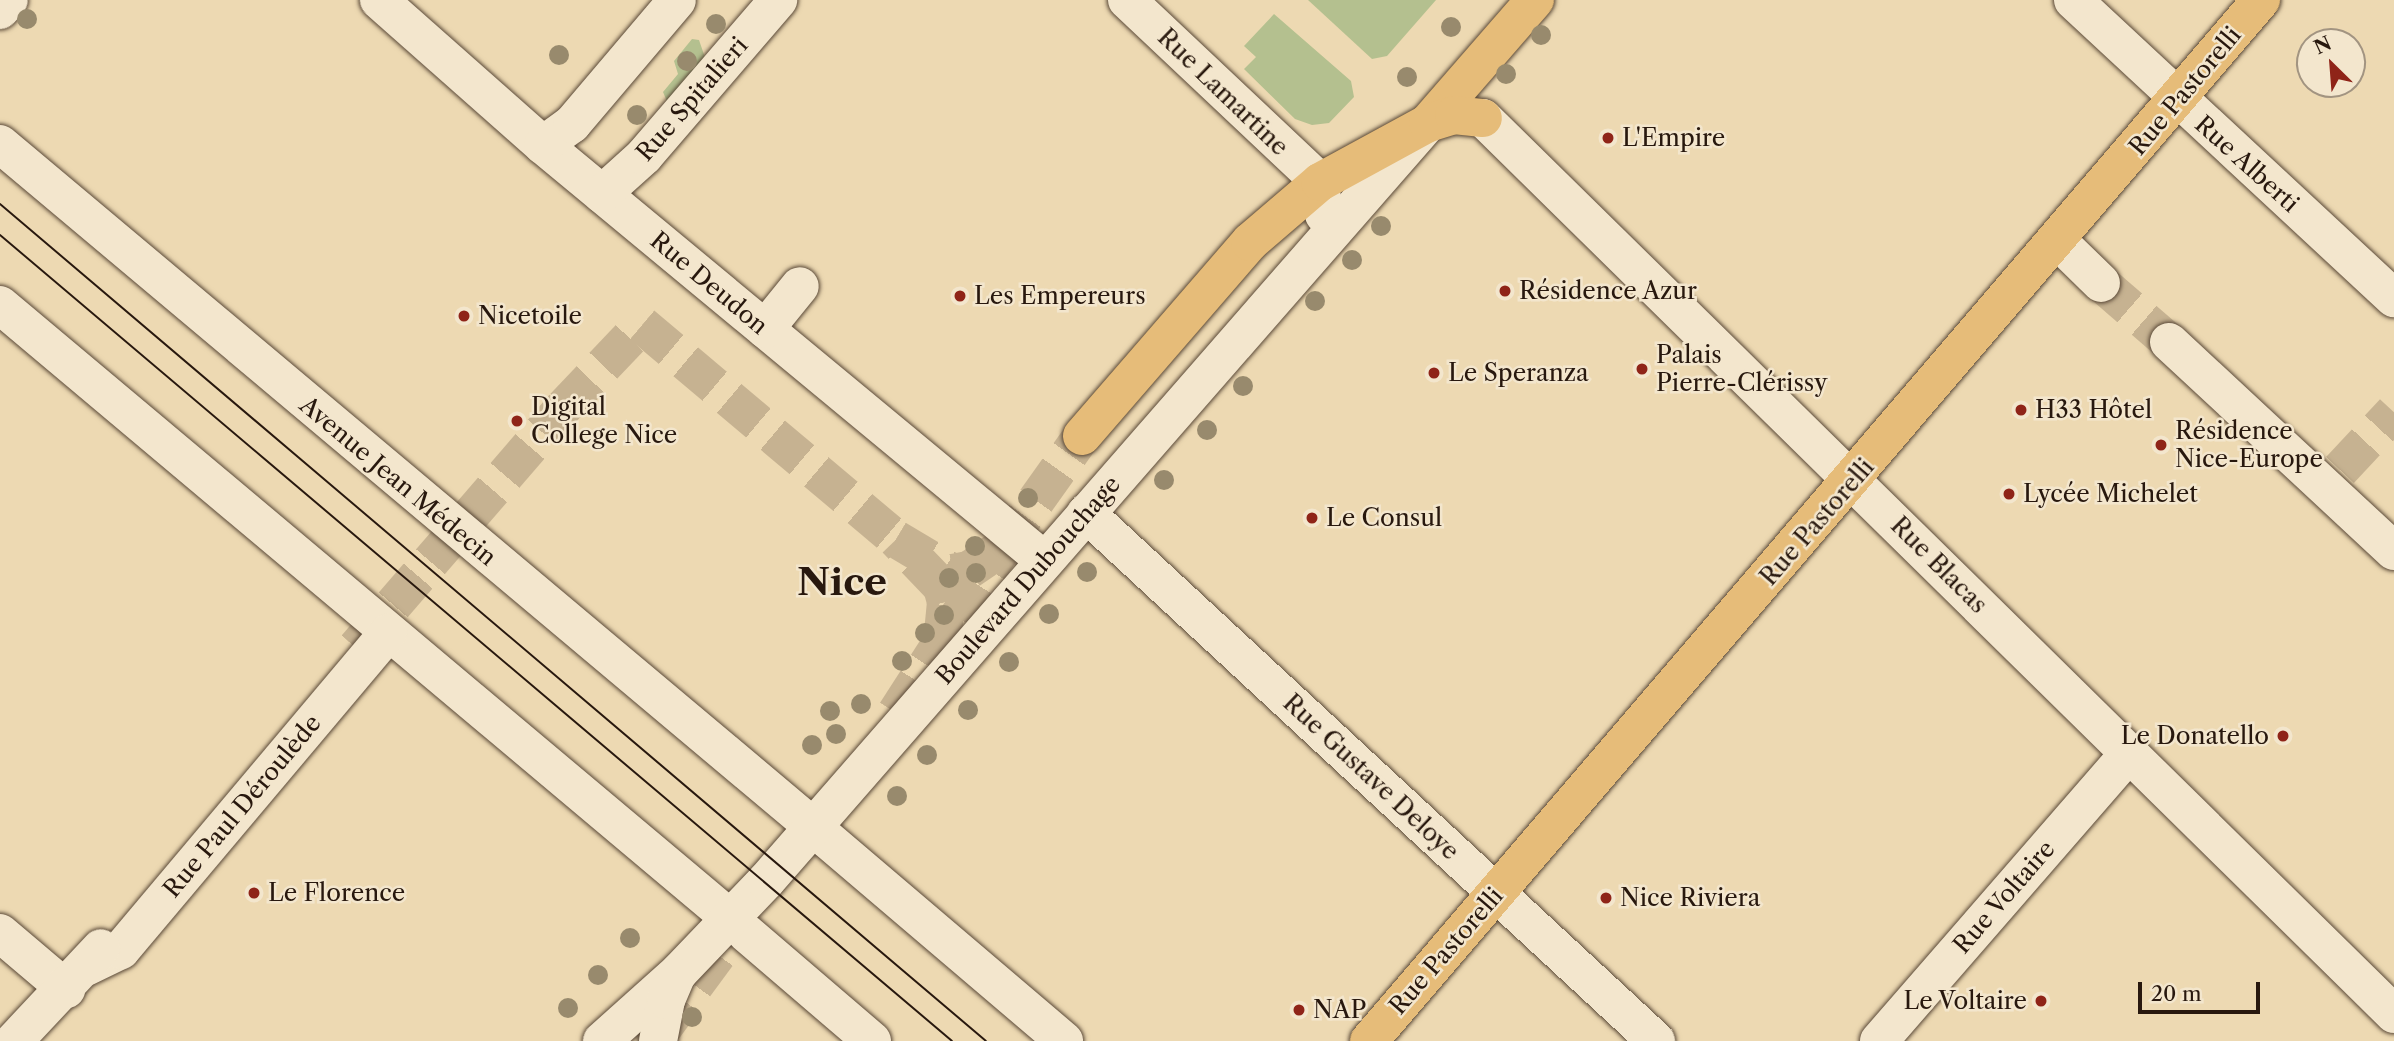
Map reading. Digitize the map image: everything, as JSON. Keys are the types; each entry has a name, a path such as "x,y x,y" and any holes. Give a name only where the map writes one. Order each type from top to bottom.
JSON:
{"main road":[{"name":"Boulevard Dubouchage","path":"1428,123 1535,0"},
{"name":"Rue Pastorelli","path":"1369,1041 1853,481 2261,0"},
{"name":"Boulevard Dubouchage","path":"1082,436 1250,242 1320,183 1428,123 1454,115 1483,118"}],"street":[{"path":"0,10 9,0"},
{"name":"Rue Deudon","path":"379,0 543,145 1044,560"},
{"path":"543,145 572,124 677,0"},
{"name":"Rue Spitalieri","path":"602,194 644,156 778,0"},
{"name":"Rue Lamartine","path":"1127,0 1320,183"},
{"name":"Rue Alberti","path":"2073,0 2394,298"},
{"name":"Rue Blacas","path":"1483,118 2394,1014"},
{"name":"Boulevard Dubouchage","path":"603,1041 732,920 1044,560 1327,242 1428,123"},
{"name":"Avenue Jean Médecin","path":"0,144 799,815"},
{"path":"1320,183 1327,242"},
{"path":"2057,241 2101,283"},
{"path":"765,329 800,286"},
{"path":"0,305 732,920 872,1041"},
{"path":"2169,342 2332,478 2394,551"},
{"name":"Rue Gustave Deloye","path":"1086,513 1656,1041"},
{"name":"Rue Paul Déroulède","path":"76,978 121,950 388,633"},
{"name":"Rue Voltaire","path":"1879,1041 2129,753"},
{"path":"828,839 1065,1041"},
{"name":"Rue Paul Déroulède","path":"14,1041 76,978 158,878"},
{"path":"0,933 76,978"},
{"path":"658,1041 666,1000 679,972"}],"green space":[{"path":"1308,0 1436,0 1387,56 1372,59"},
{"path":"1274,14 1351,81 1354,97 1329,123 1312,125 1295,119 1244,69 1256,57 1244,46"},
{"path":"692,39 699,40 710,72 669,106 663,92 678,74 674,61"}],"tunnel":[{"path":"2101,283 2169,342"},
{"path":"356,648 564,407 642,325 896,539"},
{"path":"2340,470 2394,412"},
{"path":"896,713 1003,547 1082,436"},
{"path":"942,643 946,602 942,587 896,539 953,573 969,570 1003,547"},
{"path":"661,1031 731,936"}],"tram line":[{"path":"0,204 986,1041"},
{"path":"0,235 952,1041"}],"place":[{"name":"L'Empire","path":"1608,138"},
{"name":"Résidence Azur","path":"1505,291"},
{"name":"Les Empereurs","path":"960,296"},
{"name":"Nicetoile","path":"464,316"},
{"name":"Palais Pierre-Clérissy","path":"1642,369"},
{"name":"Le Speranza","path":"1434,373"},
{"name":"H33 Hôtel","path":"2021,410"},
{"name":"Digital College Nice","path":"517,421"},
{"name":"Résidence Nice-Europe","path":"2161,445"},
{"name":"Lycée Michelet","path":"2009,494"},
{"name":"Le Consul","path":"1312,518"},
{"name":"Le Donatello","path":"2283,736"},
{"name":"Le Florence","path":"254,893"},
{"name":"Nice Riviera","path":"1606,898"},
{"name":"Le Voltaire","path":"2041,1001"},
{"name":"NAP","path":"1299,1010"}],"district":[{"name":"Nice","path":"842,582"}]}
